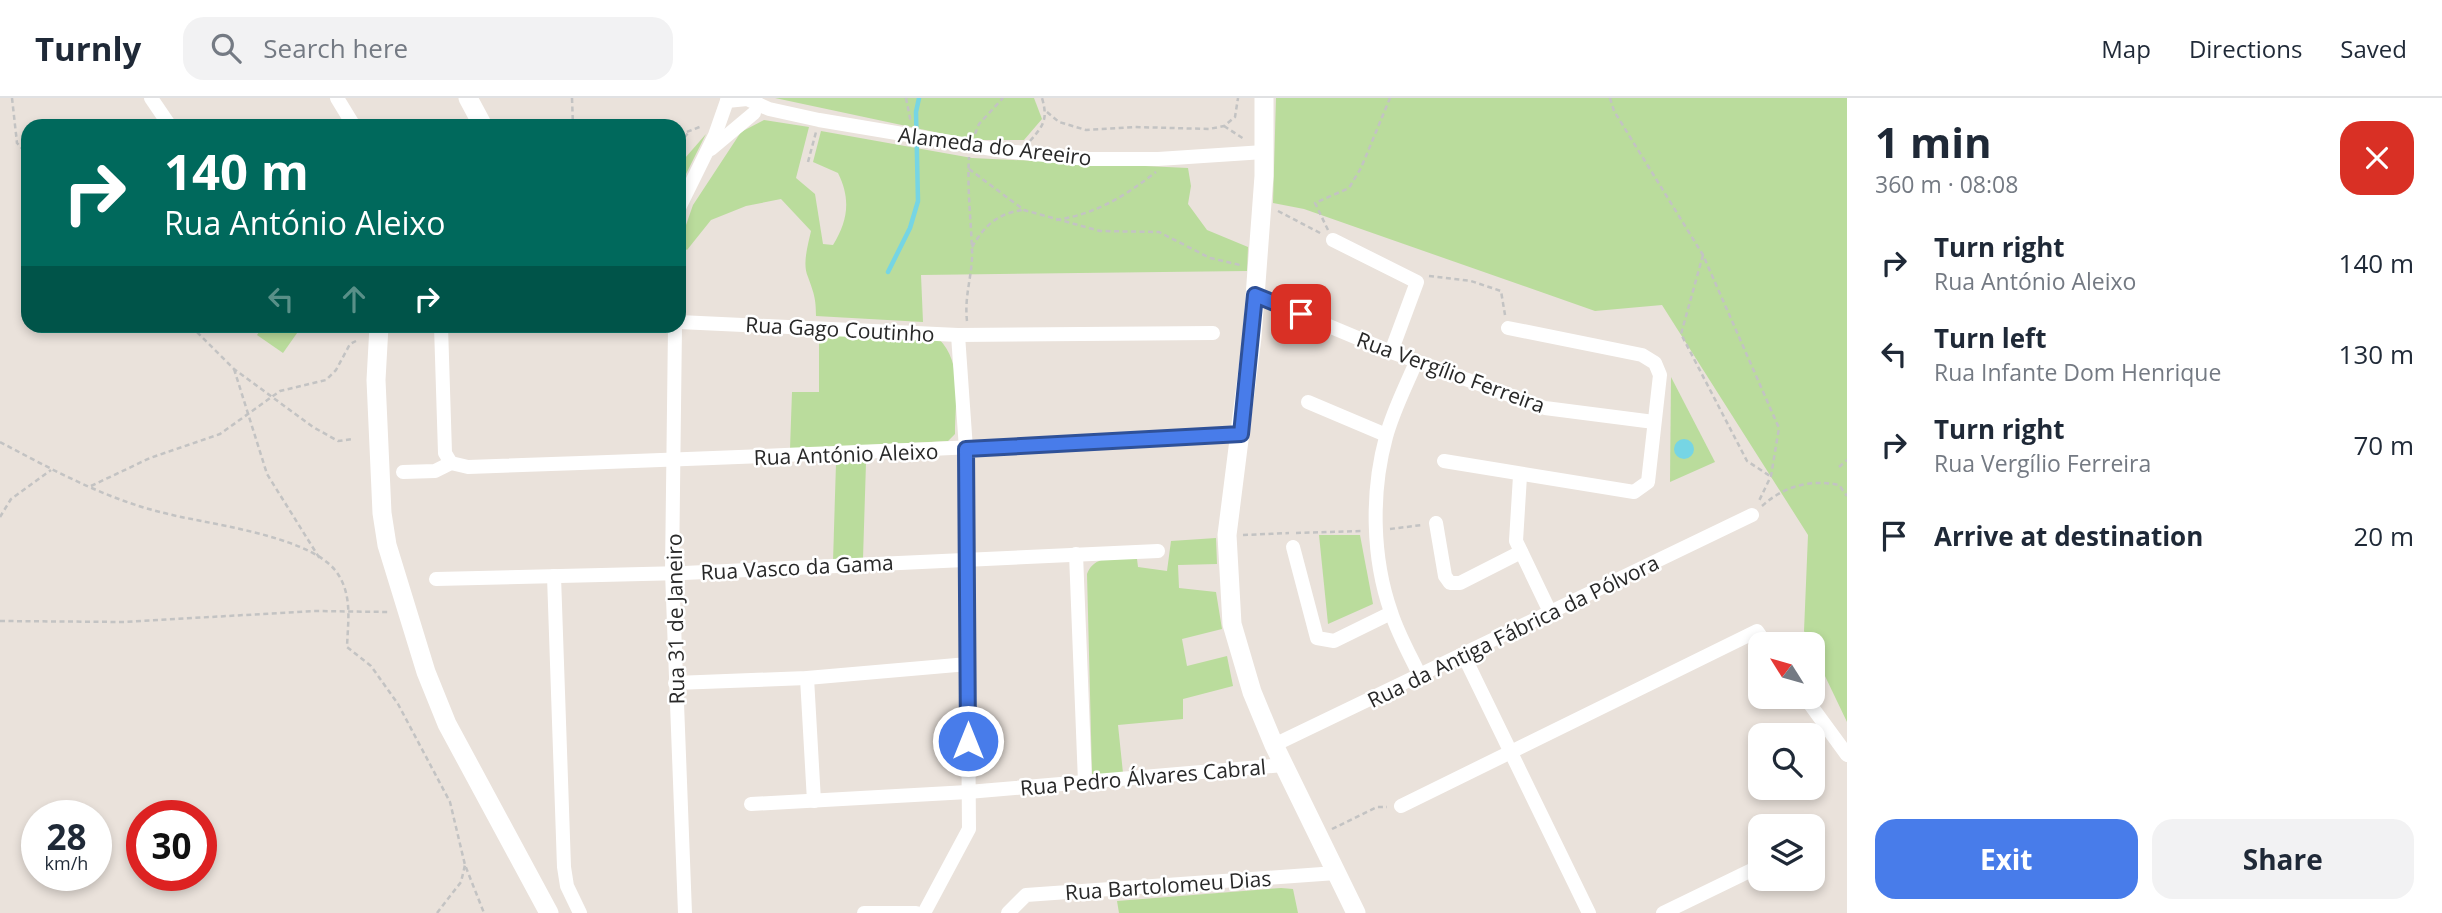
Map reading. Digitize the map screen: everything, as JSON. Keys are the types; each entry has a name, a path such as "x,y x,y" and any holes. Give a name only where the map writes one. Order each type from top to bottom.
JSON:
{"street":[{"path":"151,98 165,119"},
{"path":"337,98 350,119"},
{"path":"468,98 476,119"},
{"path":"1264,98 1263,202 1241,434 1227,536 1232,624 1252,692 1274,745 1356,913"},
{"name":"Alameda do Areeiro","path":"727,100 742,99 759,106 819,120 970,147 1020,153 1087,159 1158,159 1264,152"},
{"path":"686,194 707,152 727,100"},
{"path":"707,152 759,106"},
{"path":"1333,240 1417,282 1391,352"},
{"name":"Rua Vergílio Ferreira","path":"1255,295 1416,362 1545,408 1654,422"},
{"name":"Rua Gago Coutinho","path":"686,322 963,335 968,664 967,834 924,913"},
{"path":"1444,461 1520,476 1639,492 1649,480 1660,375 1658,367 1649,358 1508,328"},
{"path":"379,333 376,380 383,528 407,610 447,724 549,913"},
{"path":"441,333 445,453 452,463"},
{"name":"Rua 31 de Janeiro","path":"675,333 676,460 672,572 685,913"},
{"path":"963,335 1213,333"},
{"path":"1416,362 1386,435 1378,484 1377,531 1379,562 1391,612 1420,676"},
{"path":"1308,402 1386,435"},
{"name":"Rua António Aleixo","path":"403,472 435,471 452,463 468,467 676,460 966,449 1241,434"},
{"path":"1520,476 1516,541 1550,612"},
{"name":"Rua da Antiga Fábrica da Pólvora","path":"1274,745 1752,515"},
{"path":"1436,523 1445,576 1450,583 1460,583 1521,552"},
{"path":"1293,547 1317,638 1334,641 1391,612"},
{"name":"Rua Vasco da Gama","path":"436,579 672,572 1158,551"},
{"path":"1076,554 1085,782"},
{"path":"554,576 565,867 567,886 580,913"},
{"path":"1401,806 1748,635"},
{"path":"1463,654 1589,913"},
{"path":"675,683 807,678 968,664"},
{"path":"807,678 814,801"},
{"path":"1813,709 1847,755"},
{"name":"Rua Pedro Álvares Cabral","path":"751,804 968,792 1283,765"},
{"path":"1663,913 1748,872"},
{"name":"Rua Bartolomeu Dias","path":"1009,913 1026,895 1336,873"},
{"path":"864,913 916,913"}],"path":[{"path":"12,98 17,142 21,147"},
{"path":"572,98 573,119"},
{"path":"906,98 911,120 910,136"},
{"path":"963,335 966,285 972,247 970,147 979,124 1003,98"},
{"path":"1020,153 1045,124 1046,112 1042,98"},
{"path":"1046,112 1059,122 1086,130 1135,127 1209,129 1224,126 1235,117 1238,98"},
{"path":"1333,240 1315,203 1349,188 1361,168 1390,98"},
{"path":"1610,98 1614,111 1703,256 1779,428 1771,476 1752,515"},
{"path":"808,162 819,120"},
{"path":"686,133 720,122"},
{"path":"686,136 691,131"},
{"path":"1055,220 1098,210 1128,194 1161,168"},
{"path":"969,169 1024,210 1100,231 1159,232 1210,258 1240,264 1246,273"},
{"path":"1263,202 1333,240"},
{"path":"972,247 985,227 1002,213 1024,210"},
{"path":"1703,256 1681,334 1747,461 1771,476"},
{"path":"1417,282 1423,276 1441,275 1501,291 1508,328"},
{"path":"198,333 234,369 320,432 338,441 353,439"},
{"path":"91,486 150,458 220,434 271,395 326,380 336,370 350,344 356,341"},
{"path":"234,369 267,474 320,559"},
{"path":"0,442 51,470 159,512 236,526 320,559 334,569 348,594 348,647 371,666 398,704 450,802 465,865 484,913"},
{"path":"1839,467 1847,460"},
{"path":"0,517 11,499 51,470"},
{"path":"1752,515 1773,495 1818,481 1839,485 1847,496"},
{"path":"1227,536 1377,531 1436,523"},
{"path":"0,621 124,622 314,611 348,614 407,610"},
{"path":"1317,836 1377,807"},
{"path":"437,913 461,882 465,865"}],"green space":[{"path":"775,98 1034,98 1042,119 1024,140 972,140"},
{"path":"1276,98 1847,98 1847,722 1825,676 1825,632 1804,631 1808,535 1662,305 1595,311 1304,209 1273,203"},
{"path":"764,120 809,127 796,178 815,194 823,244 833,245 838,236 845,219 846,201 838,173 813,162 821,131 972,158 1188,168 1191,186 1188,204 1207,230 1248,247 1247,271 921,275 923,322 816,316 814,296 806,272 806,254 811,231 781,199 746,206 711,220 686,249 686,225 693,205 741,132"},
{"path":"706,134 686,174 686,157"},
{"path":"258,333 297,333 283,353 257,335"},
{"path":"819,333 939,339 952,359 955,371 955,434 948,441 790,449 792,392 819,392"},
{"path":"1671,377 1715,462 1670,482"},
{"path":"866,462 863,559 833,562 836,463"},
{"path":"1319,535 1360,535 1373,604 1328,624"},
{"path":"1216,538 1217,564 1178,565 1179,588 1216,592 1222,629 1182,639 1187,666 1227,656 1233,686 1183,699 1183,719 1118,725 1123,773 1097,777 1092,774 1087,574 1091,567 1101,560 1115,558 1137,559 1138,567 1167,571 1171,541"},
{"path":"1293,889 1298,913 1119,913 1117,901"}],"water":[{"path":"1684,439 1691,442 1694,449 1691,456 1684,459 1677,456 1674,449 1677,442"}],"waterway":[{"path":"888,272 910,228 918,201 916,112 919,98"}],"route":[{"path":"968,741 966,449 1241,434 1255,295 1301,314"}]}
